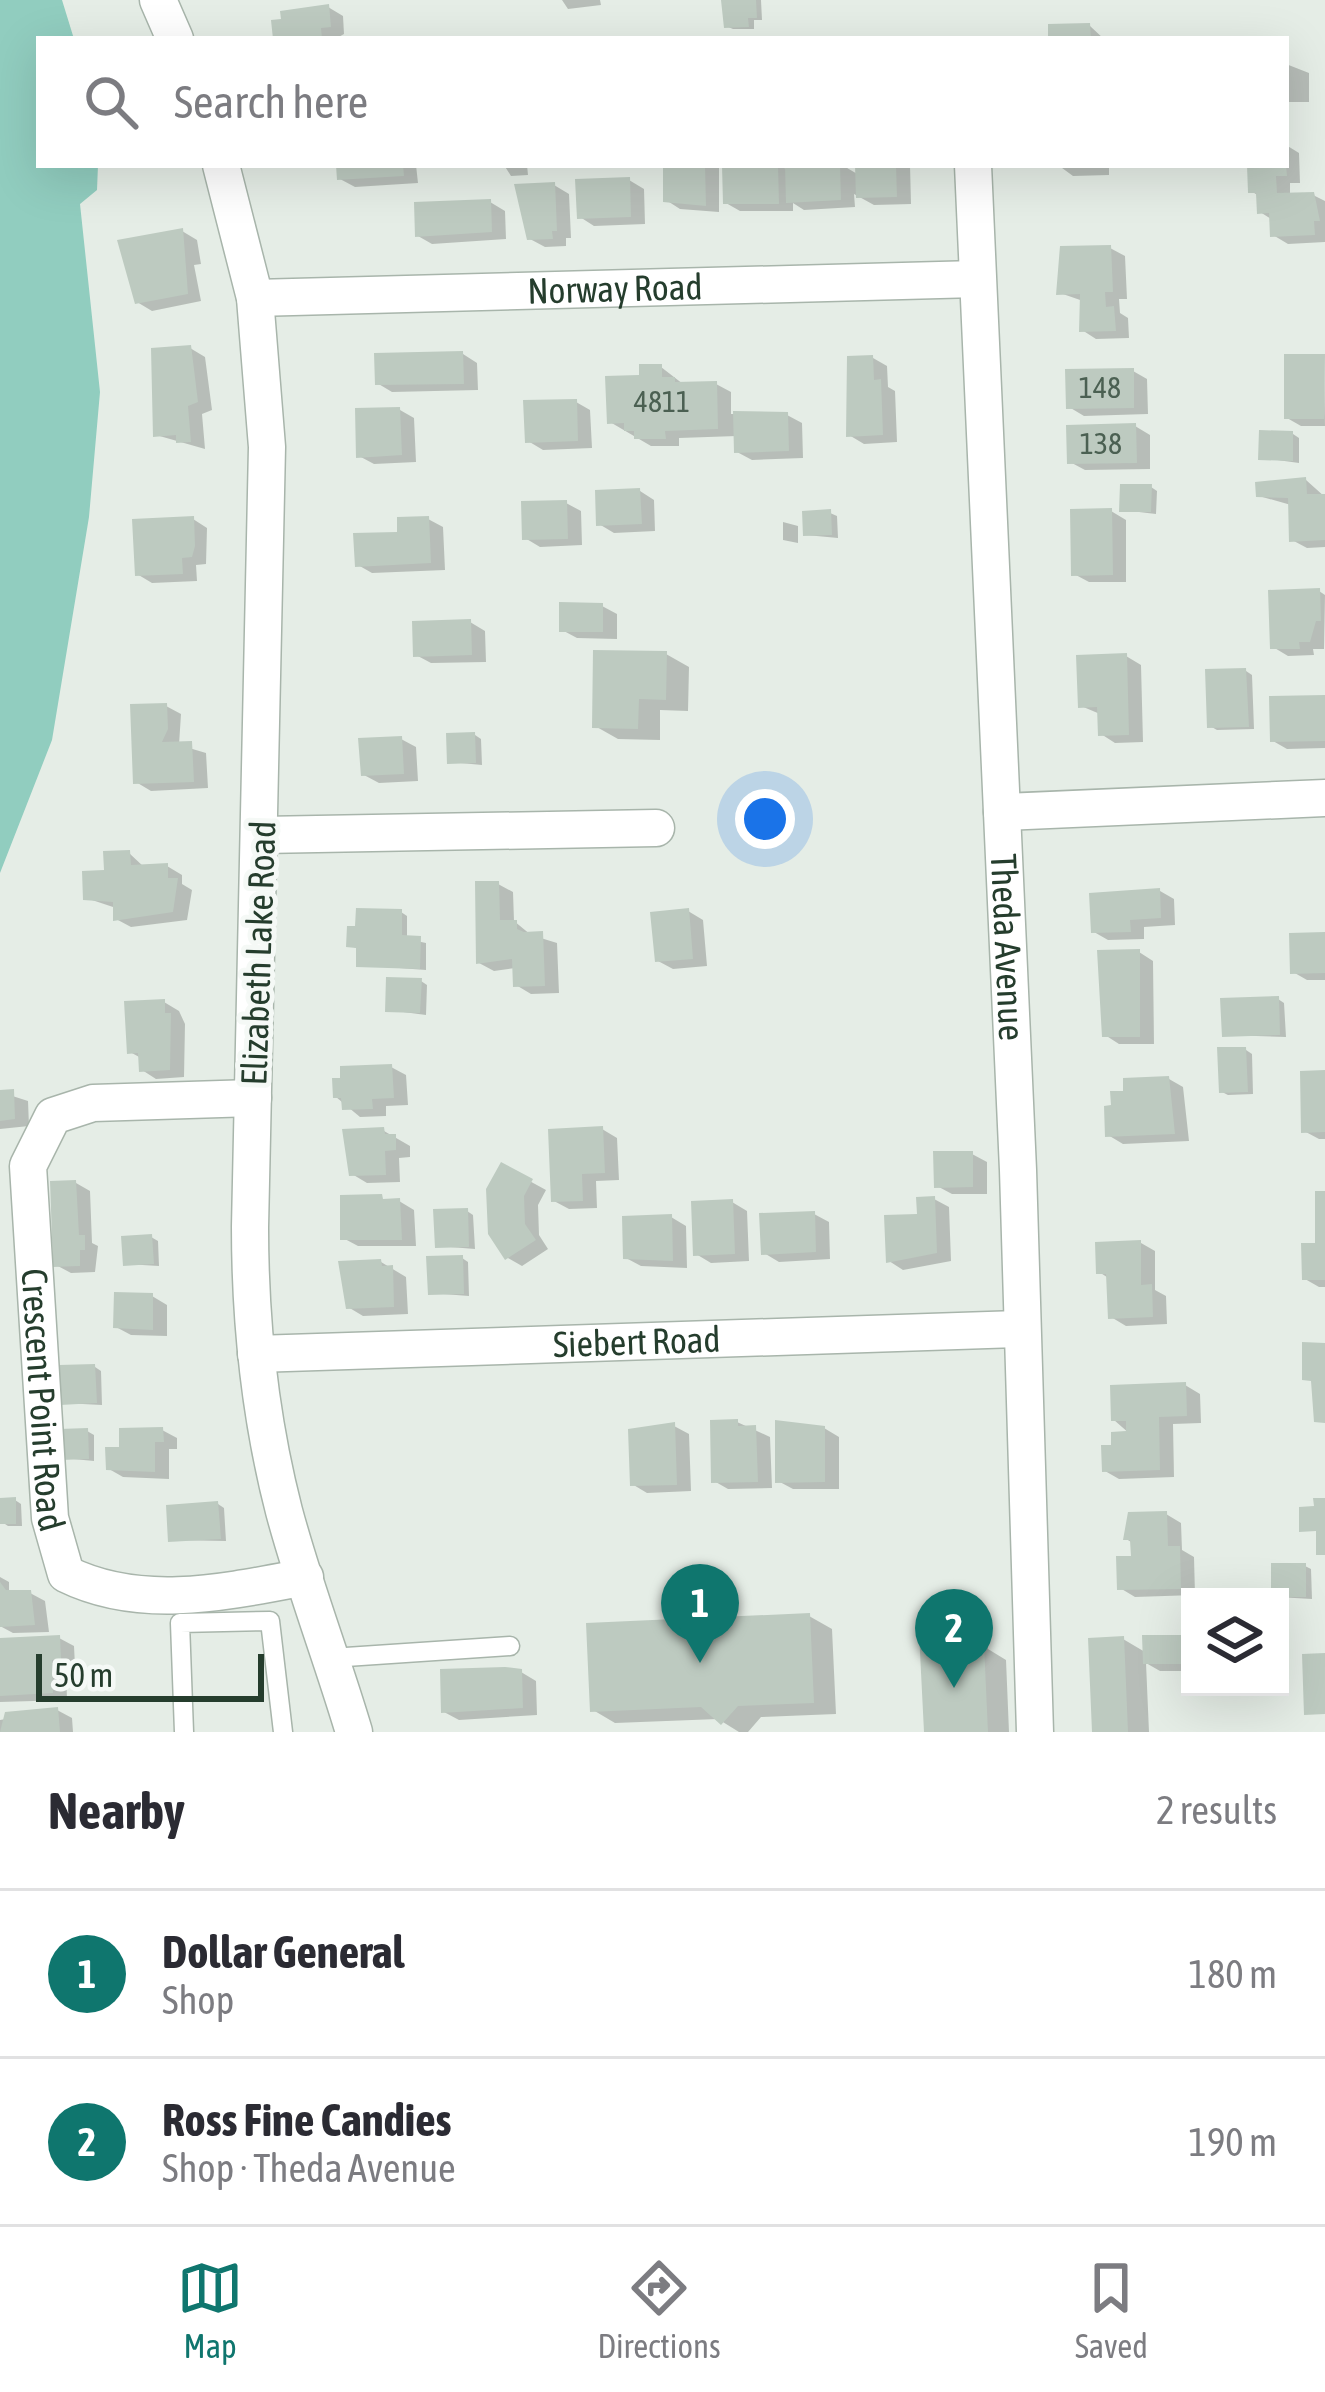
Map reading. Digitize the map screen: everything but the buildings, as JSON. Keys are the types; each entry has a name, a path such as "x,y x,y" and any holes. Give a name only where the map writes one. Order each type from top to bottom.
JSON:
{"street":[{"path":"158,0 174,36"},
{"name":"Elizabeth Lake Road","path":"222,168 254,298 266,407 268,527 250,1262 256,1354 273,1462 354,1732"},
{"name":"Theda Avenue","path":"973,168 1035,1732"},
{"name":"Norway Road","path":"254,298 977,279"},
{"path":"1002,812 1325,798"},
{"path":"262,835 656,828"},
{"name":"Crescent Point Road","path":"253,1098 93,1102 53,1116 28,1166 50,1518 57,1556 66,1574 96,1588 215,1608 304,1577"},
{"name":"Siebert Road","path":"256,1354 1019,1329"}],"lane":[{"path":"184,1732 180,1623 215,1608 270,1621 283,1732"},
{"path":"331,1658 434,1647 510,1646"}],"water":[{"path":"0,0 62,0 73,36 36,36 36,168 98,168 97,190 80,204 100,392 89,517 52,740 0,873"}],"place":[{"name":"Dollar General","path":"700,1663"},
{"name":"Ross Fine Candies","path":"954,1688"}]}
